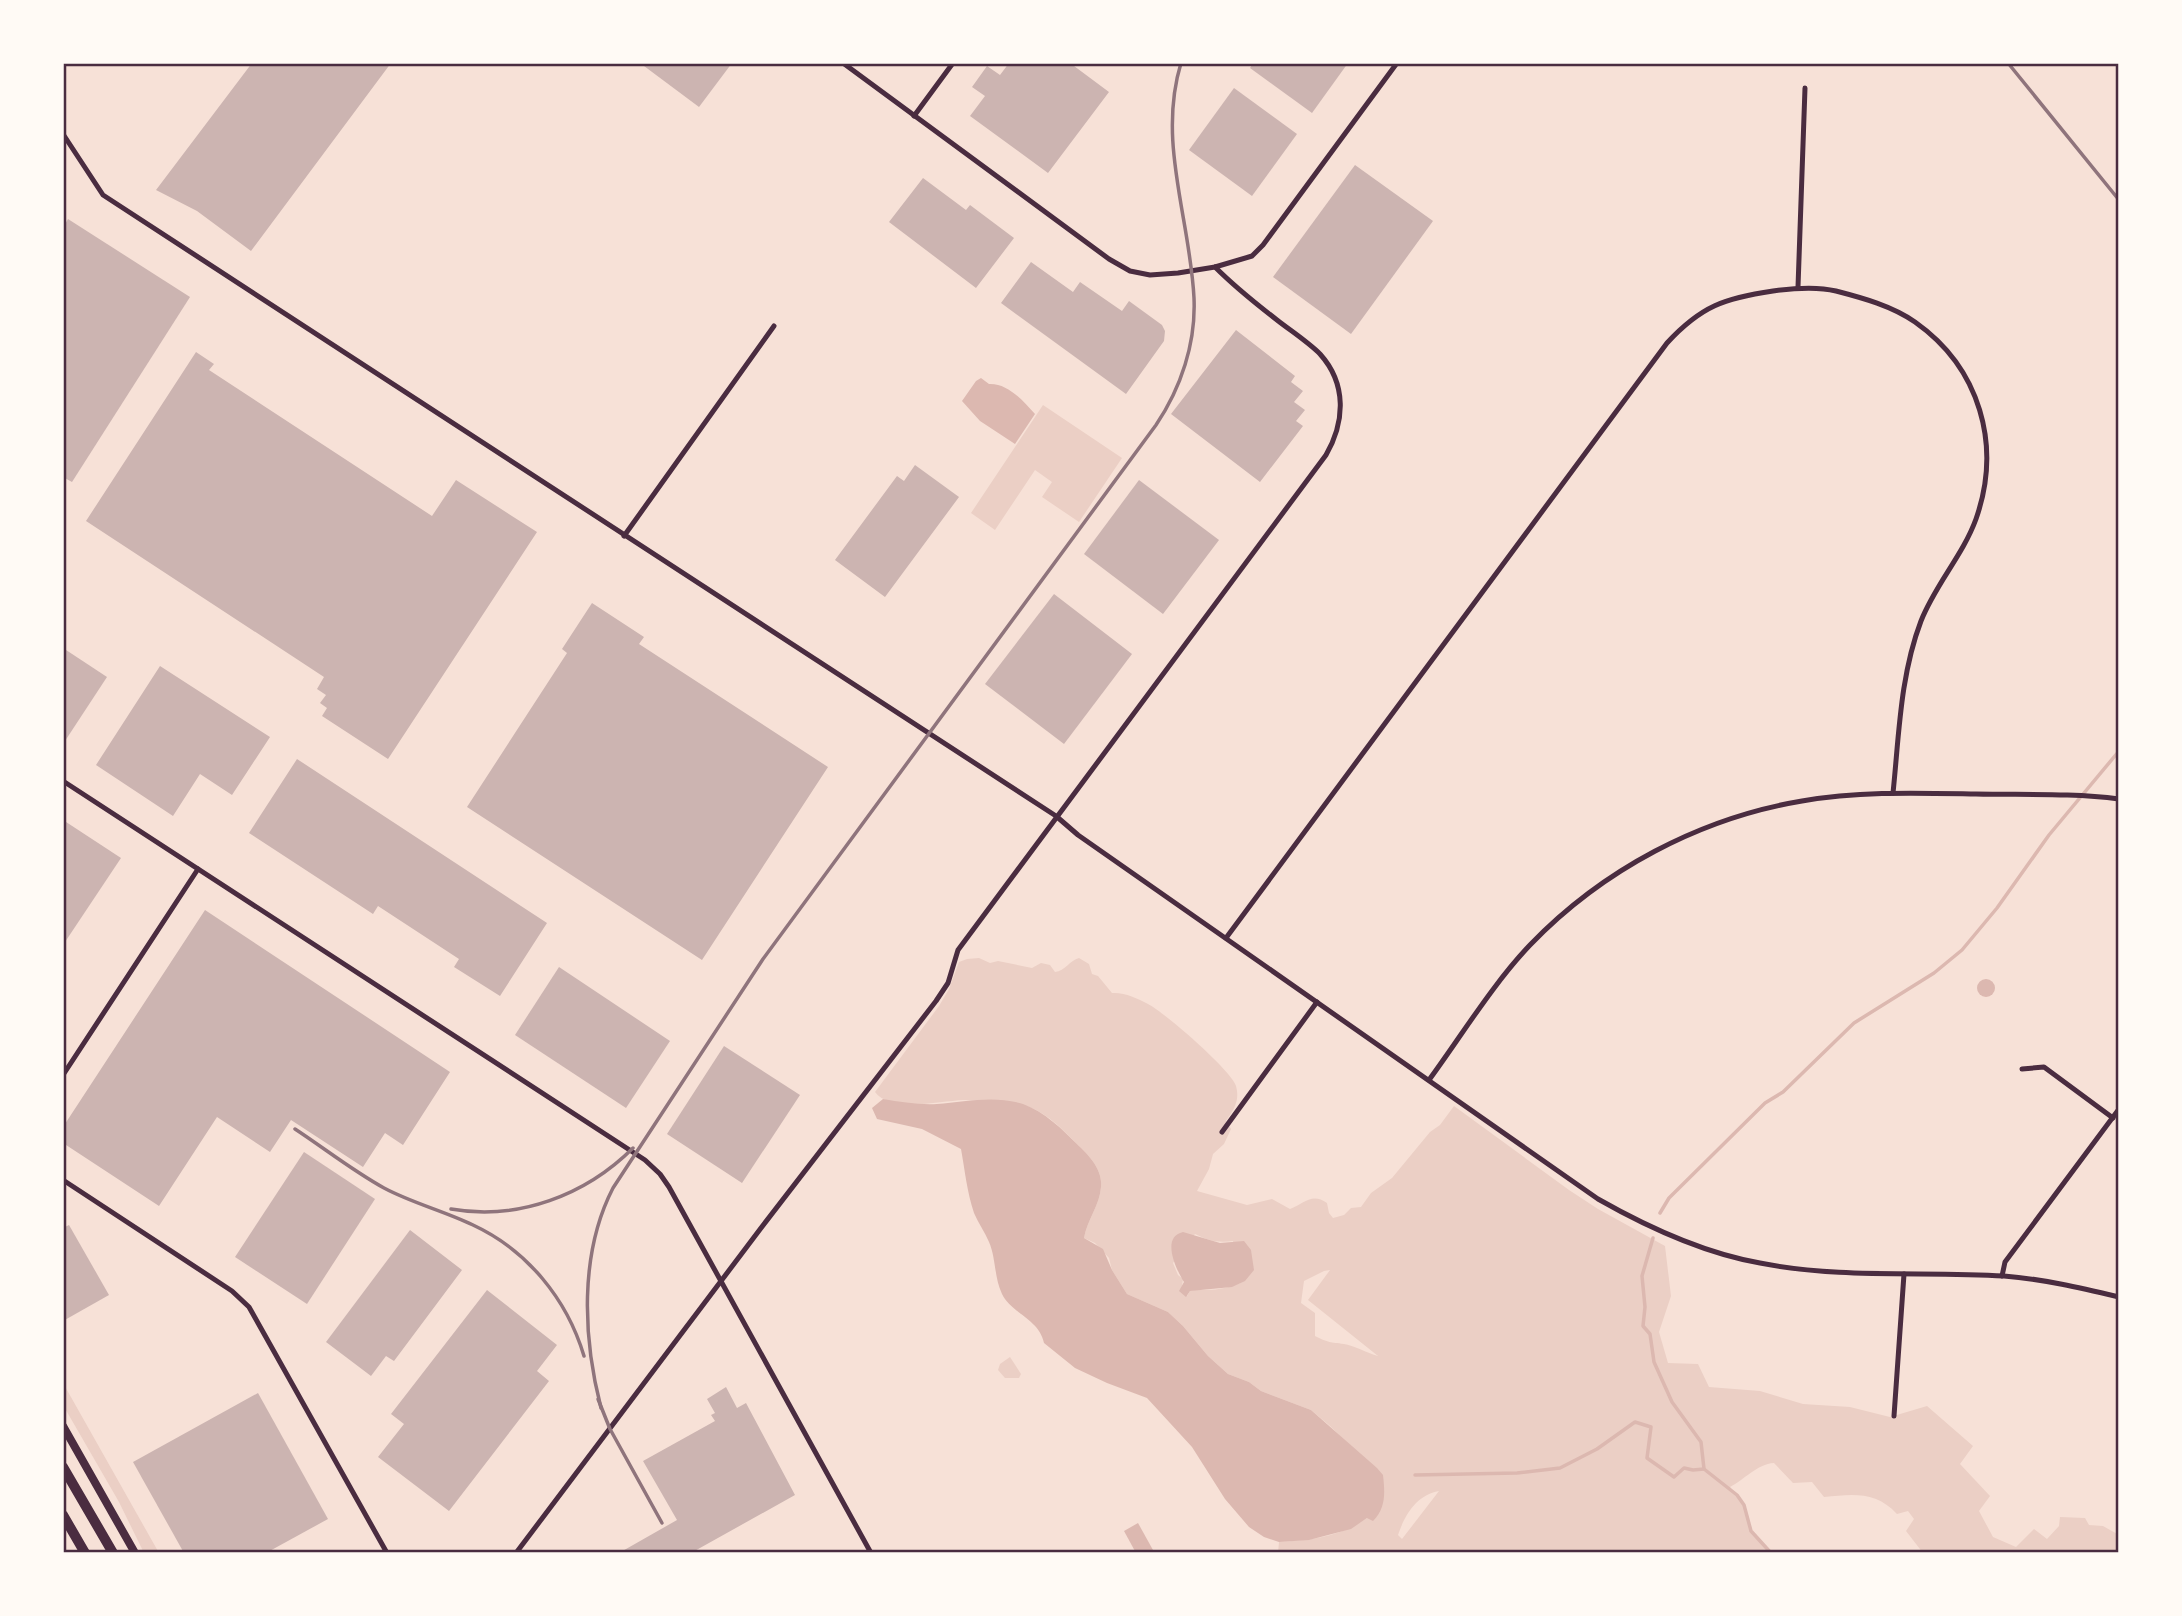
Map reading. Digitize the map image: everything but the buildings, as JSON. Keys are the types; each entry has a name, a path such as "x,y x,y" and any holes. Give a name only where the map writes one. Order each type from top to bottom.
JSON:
{"highway":[{"path":"63,1467 113,1553"},
{"path":"63,1516 85,1553"}],"main road":[{"path":"63,1426 135,1553"}],"street":[{"path":"843,63 1109,259 1130,271 1159,275 1215,267 1252,256 1263,245 1397,63"},
{"path":"914,116 953,63"},
{"path":"1798,287 1805,88"},
{"path":"63,134 103,195 1056,816 1078,835 1598,1199 1670,1236 1702,1248 1760,1263 1804,1270 2002,1276 2053,1282 2119,1297"},
{"path":"516,1553 936,1001 948,983 958,950 1326,455 1336,437 1340,422 1340,393 1330,367 1318,353 1238,290 1215,267"},
{"path":"1226,938 1667,343 1701,313 1734,296 1798,287 1834,290 1886,307 1915,322 1954,360 1971,387 1985,428 1985,488 1975,520 1934,592 1912,650 1902,699 1894,793"},
{"path":"624,536 774,326"},
{"path":"63,781 645,1160 660,1174 722,1281 871,1553"},
{"path":"1429,1080 1508,969 1531,944 1580,900 1616,874 1672,842 1721,822 1758,810 1802,801 1894,793 2119,799"},
{"path":"63,1074 198,869"},
{"path":"1222,1132 1317,1002"},
{"path":"2022,1069 2044,1067 2113,1118"},
{"path":"2002,1276 2005,1262 2119,1109"},
{"path":"63,1180 232,1291 249,1307 387,1553"},
{"path":"1894,1416 1905,1274"}],"shaded area":[{"path":"981,378 989,384 1003,386 1009,390 1035,414 1015,444 980,421 962,401"},
{"path":"1043,405 1122,458 1079,522 1042,497 1052,482 1035,470 995,530 971,513"},
{"path":"979,958 990,963 998,961 1032,968 1041,963 1050,965 1055,972 1079,958 1089,964 1092,974 1098,976 1112,993 1130,996 1156,1009 1223,1068 1236,1086 1237,1101 1226,1121 1231,1129 1224,1144 1213,1154 1209,1169 1197,1191 1247,1205 1272,1199 1290,1209 1308,1200 1317,1199 1327,1203 1333,1218 1344,1215 1351,1208 1361,1207 1371,1193 1392,1178 1454,1106 1569,1190 1665,1246 1671,1296 1659,1332 1668,1363 1698,1364 1709,1387 1760,1391 1803,1404 1850,1407 1890,1417 1927,1406 1973,1446 1960,1464 1990,1496 1979,1511 1993,1537 2016,1547 2034,1529 2047,1539 2059,1526 2060,1517 2085,1518 2089,1525 2103,1526 2119,1535 2119,1553 1923,1553 1906,1531 1914,1519 1908,1511 1897,1514 1881,1501 1864,1496 1824,1497 1812,1482 1793,1483 1774,1463 1756,1469 1730,1487 1744,1505 1751,1531 1771,1553 1278,1553 1279,1542 1314,1539 1336,1533 1367,1518 1354,1449 1311,1410 1261,1391 1249,1382 1228,1374 1168,1312 1127,1294 1112,1270 1109,1258 1095,1243 1084,1238 1100,1194 1098,1170 1083,1150 1046,1116 1022,1105 985,1101 904,1104 882,1098 875,1092 939,1006 959,962","holes":["1195,1234 1214,1241 1233,1241 1240,1283 1220,1289 1192,1290 1187,1296 1182,1286 1183,1279 1178,1275 1173,1263","1330,1270 1308,1300 1378,1356 1315,1336 1315,1313 1301,1303 1304,1281","1439,1491 1402,1539 1398,1535 1408,1513 1418,1501"]},
{"path":"1986,979 1992,982 1995,988 1992,994 1986,997 1980,994 1977,988 1980,982"},
{"path":"883,1099 930,1104 980,1100 1012,1101 1031,1107 1066,1133 1095,1164 1101,1181 1100,1194 1084,1238 1103,1249 1127,1294 1168,1312 1228,1374 1249,1382 1261,1391 1311,1410 1377,1468 1383,1475 1384,1494 1382,1505 1373,1521 1367,1518 1351,1529 1309,1540 1279,1542 1264,1537 1249,1527 1225,1499 1192,1447 1147,1398 1075,1368 1044,1343 1037,1328 1006,1301 999,1288 991,1248 972,1205 961,1149 922,1129 877,1119 872,1108"},
{"path":"1183,1232 1220,1243 1244,1241 1251,1250 1254,1270 1245,1281 1232,1287 1190,1291 1186,1297 1179,1291 1184,1282 1171,1247 1176,1235"},
{"path":"1010,1357 1021,1374 1019,1378 1005,1378 998,1370 1000,1364"},
{"path":"63,1383 159,1553 144,1553 119,1502 63,1405"},
{"path":"1138,1523 1153,1550 1148,1553 1136,1553 1124,1531"}],"waterway":[{"path":"1660,1213 1669,1198 1765,1103 1783,1092 1854,1023 1934,973 1962,950 1997,908 2049,835 2119,751"},
{"path":"1653,1238 1642,1276 1645,1307 1643,1326 1650,1334 1654,1362 1672,1402 1701,1442 1704,1469 1737,1495 1744,1505 1751,1531 1771,1553"},
{"path":"1415,1475 1517,1473 1560,1468 1597,1449 1635,1422 1651,1427 1647,1458 1674,1477 1684,1468 1704,1469"}],"railway":[{"path":"601,1408 590,1353 588,1296 594,1240 613,1188 763,959 1156,425 1180,380 1194,315 1191,268 1177,180 1172,122 1181,63"},
{"path":"2008,63 2119,200"},
{"path":"295,1129 384,1188 473,1225 511,1248 556,1296 577,1335 584,1356"},
{"path":"451,1209 501,1211 550,1201 594,1179 633,1148"},
{"path":"598,1399 610,1429 662,1523"}]}
